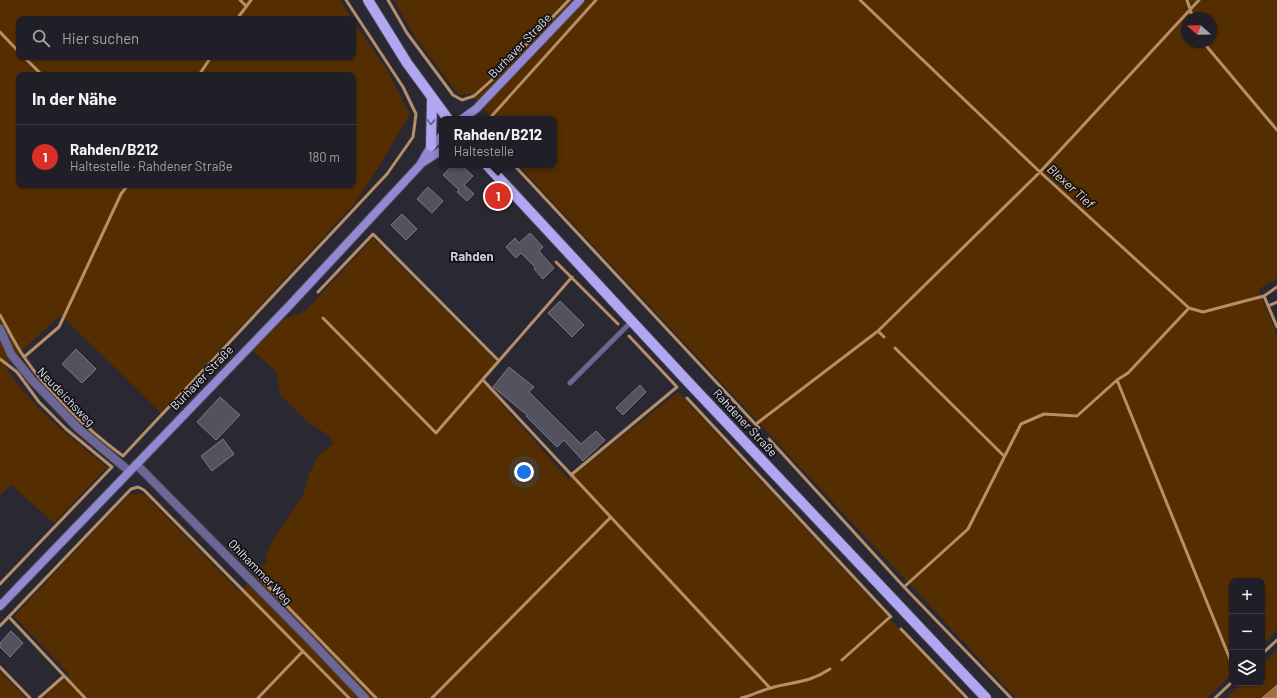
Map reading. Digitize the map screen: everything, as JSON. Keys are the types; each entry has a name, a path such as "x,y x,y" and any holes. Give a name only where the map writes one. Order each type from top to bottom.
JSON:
{"main road":[{"path":"368,0 407,63 446,116"},
{"name":"Burhaver Straße","path":"466,116 476,109 580,0"},
{"path":"431,146 432,99"},
{"name":"Burhaver Straße","path":"472,116 476,109"},
{"name":"Burhaver Straße","path":"420,165 431,146 439,139"},
{"name":"Burhaver Straße","path":"0,606 288,306 420,165 439,152"},
{"name":"Rahdener Straße","path":"490,168 986,698"}],"street":[{"name":"Neudeichsweg","path":"0,329 11,354 28,376 78,428 129,471"},
{"name":"Ohlhammer Weg","path":"136,464 365,698"}],"lane":[{"path":"570,383 632,321"}],"shaded area":[{"path":"0,0 340,0 350,16 16,16 16,60 356,60 356,25 387,70 410,114 382,162 355,203 161,413 61,315 5,366 15,381 52,421 107,467 54,523 11,485 0,495"},
{"path":"394,0 1277,0 1277,278 1259,289 1277,336 1277,630 1265,642 1265,578 1229,578 1229,677 1207,698 1016,698 521,168 557,168 557,116 490,116 471,94 459,95 416,38"},
{"path":"373,238 497,362 481,380 568,479 678,392 964,698 43,698 69,674 14,616 129,494 144,494 240,592 266,562 266,554 273,540 303,495 309,474 319,455 333,444 328,435 309,423 280,395 277,373 252,350 283,319 305,311"},
{"path":"1277,650 1277,685 1262,698 1226,698 1239,686 1265,686 1265,661"},
{"path":"0,671 26,698 0,698"},
{"path":"1277,685 1277,698 1262,698"}],"building":[{"path":"450,168 464,168 473,176 464,185 474,194 467,201 457,192 459,190 443,175"},
{"path":"428,187 443,201 432,213 417,199"},
{"path":"402,214 417,229 406,240 391,225"},
{"path":"530,233 543,247 539,251 554,268 543,279 534,269 535,267 521,253 516,258 506,247 515,238 519,243"},
{"path":"560,301 584,325 572,337 548,313"},
{"path":"76,349 96,369 82,383 62,364"},
{"path":"509,367 534,387 529,392 581,444 596,431 605,440 583,461 564,440 557,447 526,416 527,415 493,387"},
{"path":"640,385 646,392 623,415 616,408"},
{"path":"220,397 240,415 216,440 197,422"},
{"path":"223,439 234,454 212,471 201,456"},
{"path":"11,631 23,643 10,657 0,647 0,643"}],"waterway":[{"path":"240,0 246,6"},
{"path":"239,16 251,0"},
{"path":"0,315 21,352 34,371 57,398 96,435 123,456 387,174 413,137 416,114 403,87 346,0"},
{"path":"388,0 407,33 453,95 462,100 474,96 494,78 569,0"},
{"path":"492,116 596,0"},
{"name":"Blexer Tief","path":"860,0 1040,172 1189,308 1203,312 1264,296 1277,327"},
{"path":"1187,0 1191,12"},
{"path":"756,424 878,331 1040,172 1199,0"},
{"path":"0,32 16,49"},
{"path":"1208,48 1277,130"},
{"path":"27,60 39,72"},
{"path":"201,72 209,60"},
{"path":"517,168 759,428"},
{"path":"24,357 59,327 121,194 126,188"},
{"path":"318,292 373,234 499,361"},
{"path":"556,262 618,324"},
{"path":"323,318 436,433 572,277"},
{"path":"1264,296 1277,287"},
{"path":"1268,306 1277,302"},
{"path":"904,587 968,529 1021,424 1044,414 1077,416 1117,380 1128,373 1189,308"},
{"path":"878,331 884,337"},
{"path":"629,336 677,387"},
{"path":"895,348 1004,456"},
{"path":"0,359 17,372 39,402 66,429 112,467 0,584"},
{"path":"483,380 770,688"},
{"path":"1117,380 1229,657"},
{"path":"571,475 677,387"},
{"path":"687,398 891,617"},
{"path":"769,439 904,587 1011,698"},
{"path":"0,626 131,489 138,487 144,490 349,698"},
{"path":"432,698 610,518"},
{"path":"230,547 376,698"},
{"path":"9,617 85,698"},
{"path":"842,660 890,617"},
{"path":"901,629 967,698"},
{"name":"Blexer Tief","path":"1265,651 1277,640"},
{"path":"258,698 303,651"},
{"path":"0,667 30,698"},
{"path":"741,698 767,689 807,680 830,669"},
{"path":"39,698 64,676"},
{"name":"Blexer Tief","path":"1215,698 1229,685"}],"place":[{"name":"Rahden/B212","path":"498,196"}],"district":[{"name":"Rahden","path":"472,256"}]}
